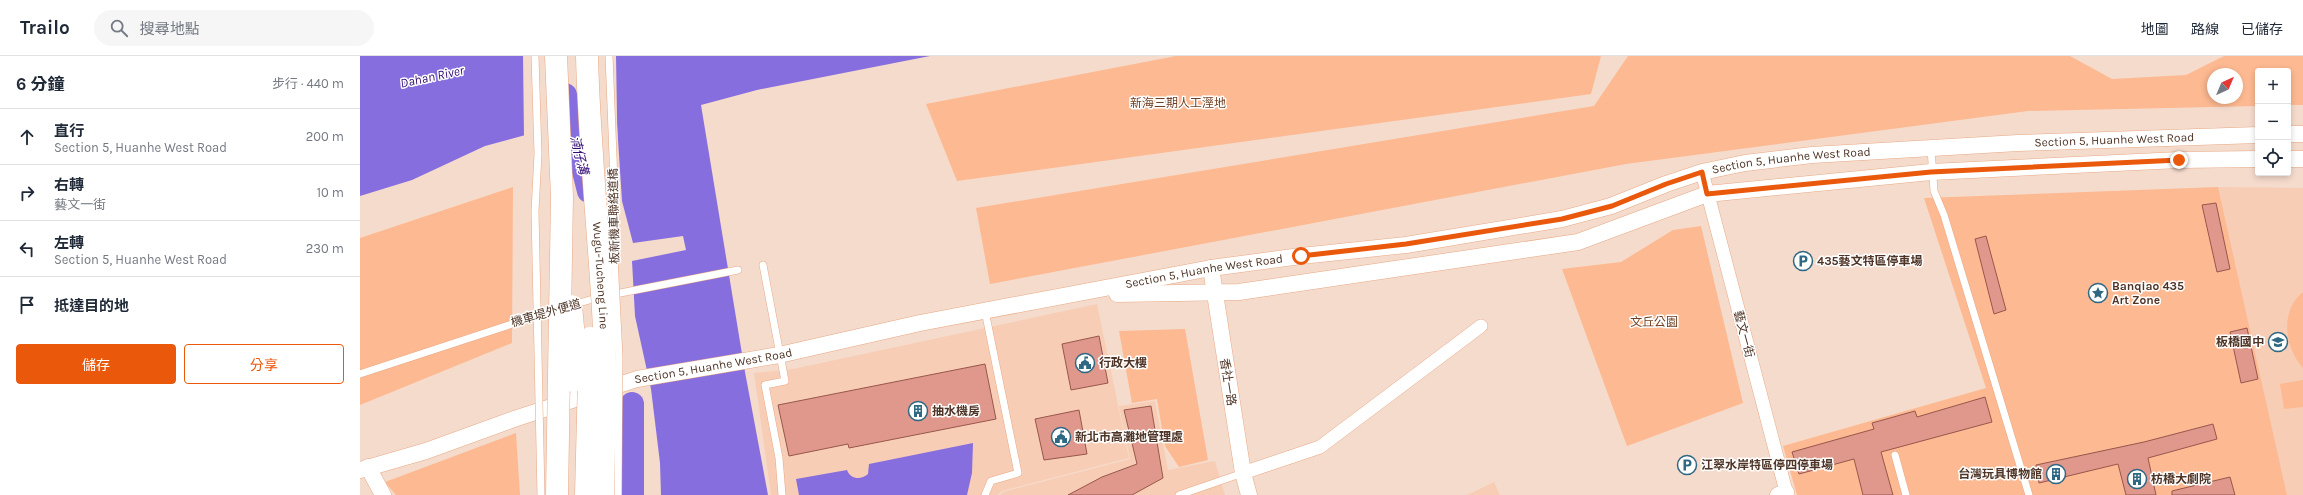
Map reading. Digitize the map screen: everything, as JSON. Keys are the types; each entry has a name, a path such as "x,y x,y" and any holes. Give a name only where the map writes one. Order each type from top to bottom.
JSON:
{"highway":[{"path":"556,56 562,197 574,338 570,495"},
{"name":"Wugu-Tucheng Line","path":"587,56 594,199 603,310 605,405 603,495"},
{"path":"556,495 562,197"},
{"path":"586,495 594,199"}],"street":[{"path":"2291,134 2303,134"},
{"name":"Section 5, Huanhe West Road","path":"364,468 426,451 514,419 637,379 779,355 842,339 1211,268 1406,244 1562,219 1612,206 1666,184 1702,172 1745,164 1812,155 1931,150 2067,140 2255,135"},
{"name":"Section 5, Huanhe West Road","path":"1074,295 1239,292 1578,242 1707,194 1931,172 2179,160 2255,159"},
{"path":"2291,159 2303,159"},
{"name":"藝文一街","path":"1702,172 1784,494"},
{"name":"香社一路","path":"1211,268 1243,473 1249,495"},
{"path":"1243,473 1320,447 1481,326"},
{"path":"364,468 383,495"}],"lane":[{"path":"536,56 538,154 535,211 541,495"},
{"name":"板新機車聯絡道橋","path":"609,56 619,357 618,495"},
{"path":"1931,150 1931,172 1934,192 1944,215 2029,495"},
{"path":"763,265 785,381 766,384 780,458 782,495"},
{"name":"機車堤外便道","path":"360,374 539,313 627,290 738,270"},
{"path":"985,311 1018,472 991,481 985,495"},
{"path":"1895,455 1906,495"},
{"path":"1179,495 1193,493 1243,473"}],"shaded area":[{"name":"板橋國中","path":"2218,187 2303,188 2303,495 2287,495"},
{"path":"1097,304 1129,458 1002,491 997,495 771,495 754,373 793,369"},
{"path":"1155,401 1168,470 1215,461 1225,495 1000,495 1003,492 1130,459 1119,406"},
{"path":"1494,482 1500,495 1467,495"}],"green space":[{"name":"新海三期人工溼地","path":"1176,56 1601,56 1591,94 957,181 926,104"},
{"path":"1628,56 2070,56 2112,79 2186,75 2224,56 2303,56 2303,105 2291,105 2291,68 2255,68 2255,106 2028,111 1626,164 990,284 976,208 1594,106"},
{"path":"513,187 512,343 360,405 360,238"},
{"name":"Banqiao 435 Art Zone","path":"2218,187 2287,495 1797,495 1783,446 1986,388 1924,198"},
{"name":"文丘公園","path":"1701,226 1743,403 1627,446 1562,269 1621,262 1673,230"},
{"path":"2303,292 2303,368 2292,350 2287,330 2290,309 2295,300"},
{"path":"1185,329 1208,460 1179,467 1165,446 1157,399 1132,403 1119,331"},
{"path":"2303,380 2303,407 2284,409 2280,384"},
{"path":"516,433 520,495 396,495 385,482"}],"water":[{"name":"Dahan River","path":"360,56 930,56 757,90 701,105 745,372 768,495 661,495 660,463 651,389 635,316 632,261 686,250 683,236 633,243 622,201 617,124 544,130 485,146 412,180 360,196"},
{"path":"973,443 972,473 967,495 799,495 796,479 847,470 851,476 859,478 868,474 869,464"}],"pier":[{"path":"523,56 616,56 618,174 615,125 544,132 524,137"}],"building":[{"path":"2216,203 2230,269 2217,272 2202,205"},
{"path":"1986,236 2006,310 1994,314 1975,239"},
{"path":"2247,328 2258,379 2241,383 2230,332"},
{"name":"行政大樓","path":"1099,336 1108,383 1071,390 1062,344"},
{"name":"抽水機房","path":"985,364 996,419 849,448 848,444 789,456 778,405"},
{"path":"1985,397 1992,422 1881,452 1893,495 1863,495 1854,459 1799,474 1792,452 1874,429 1872,423 1915,411 1917,417"},
{"path":"1151,406 1163,478 1132,495 1068,495 1102,477 1137,464 1124,410"},
{"name":"新北市高灘地管理處","path":"1079,410 1087,454 1044,460 1035,419"},
{"path":"2213,424 2217,439 2148,458 2156,495 2126,495 2118,464 2039,483 2036,465 2144,442"},
{"path":"2230,477 2235,495 2172,495 2172,491"}],"waterway":[{"name":"湳仔溝","path":"565,95 589,191"},
{"name":"湳仔溝","path":"632,404 632,495"}],"place":[{"name":"435藝文特區停車場","path":"1803,261"},
{"name":"Banqiao 435 Art Zone","path":"2098,293"},
{"name":"板橋國中","path":"2278,342"},
{"name":"行政大樓","path":"1085,363"},
{"name":"抽水機房","path":"918,411"},
{"name":"新北市高灘地管理處","path":"1061,437"},
{"name":"江翠水岸特區停四停車場","path":"1687,465"},
{"name":"台灣玩具博物館","path":"2056,474"},
{"name":"枋橋大劇院","path":"2137,479"}],"route":[{"path":"1301,256 1406,244 1562,219 1612,206 1666,184 1702,172 1707,194 1931,172 2179,160"}]}
